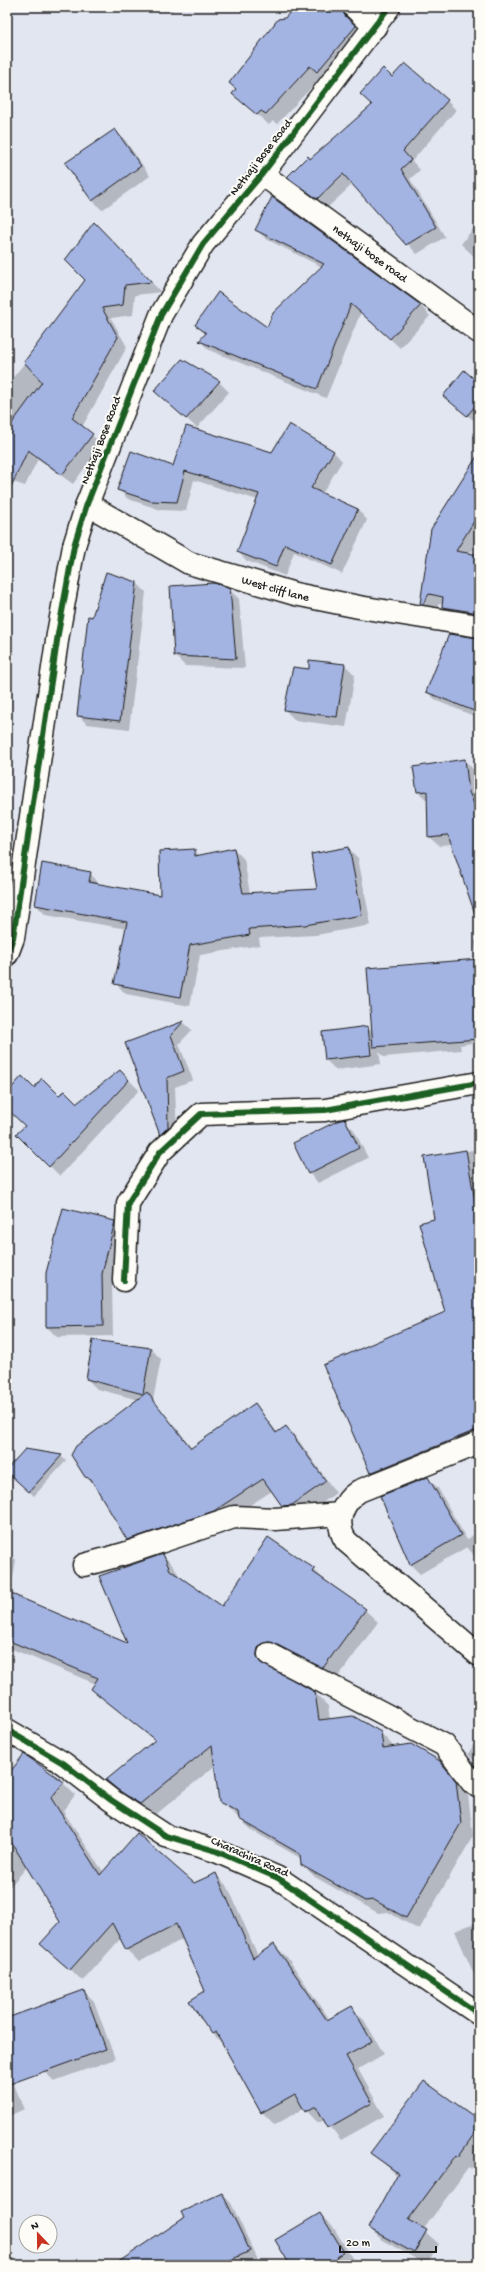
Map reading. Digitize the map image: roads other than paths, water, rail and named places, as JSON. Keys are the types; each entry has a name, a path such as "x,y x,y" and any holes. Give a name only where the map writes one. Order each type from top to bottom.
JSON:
{"street":[{"path":"354,7 375,27"},
{"name":"Nethaji Bose Road","path":"7,954 13,938 58,634 74,546 87,504 161,315 204,244 262,174 389,7"},
{"name":"nethaji bose road","path":"262,174 479,332"},
{"name":"West cliff lane","path":"87,504 188,563 295,594 359,607 479,626"},
{"path":"124,1280 128,1203 160,1152 201,1114 325,1110 479,1083"},
{"path":"479,1443 360,1491 347,1501 341,1514 339,1524 341,1534 346,1541 479,1655"},
{"path":"84,1565 127,1553 234,1516 275,1519 341,1514"},
{"path":"269,1654 444,1745 472,1782 479,1786"},
{"name":"Charachira Road","path":"7,1730 63,1763 112,1800 166,1836 216,1851 278,1878 479,2014"}]}
